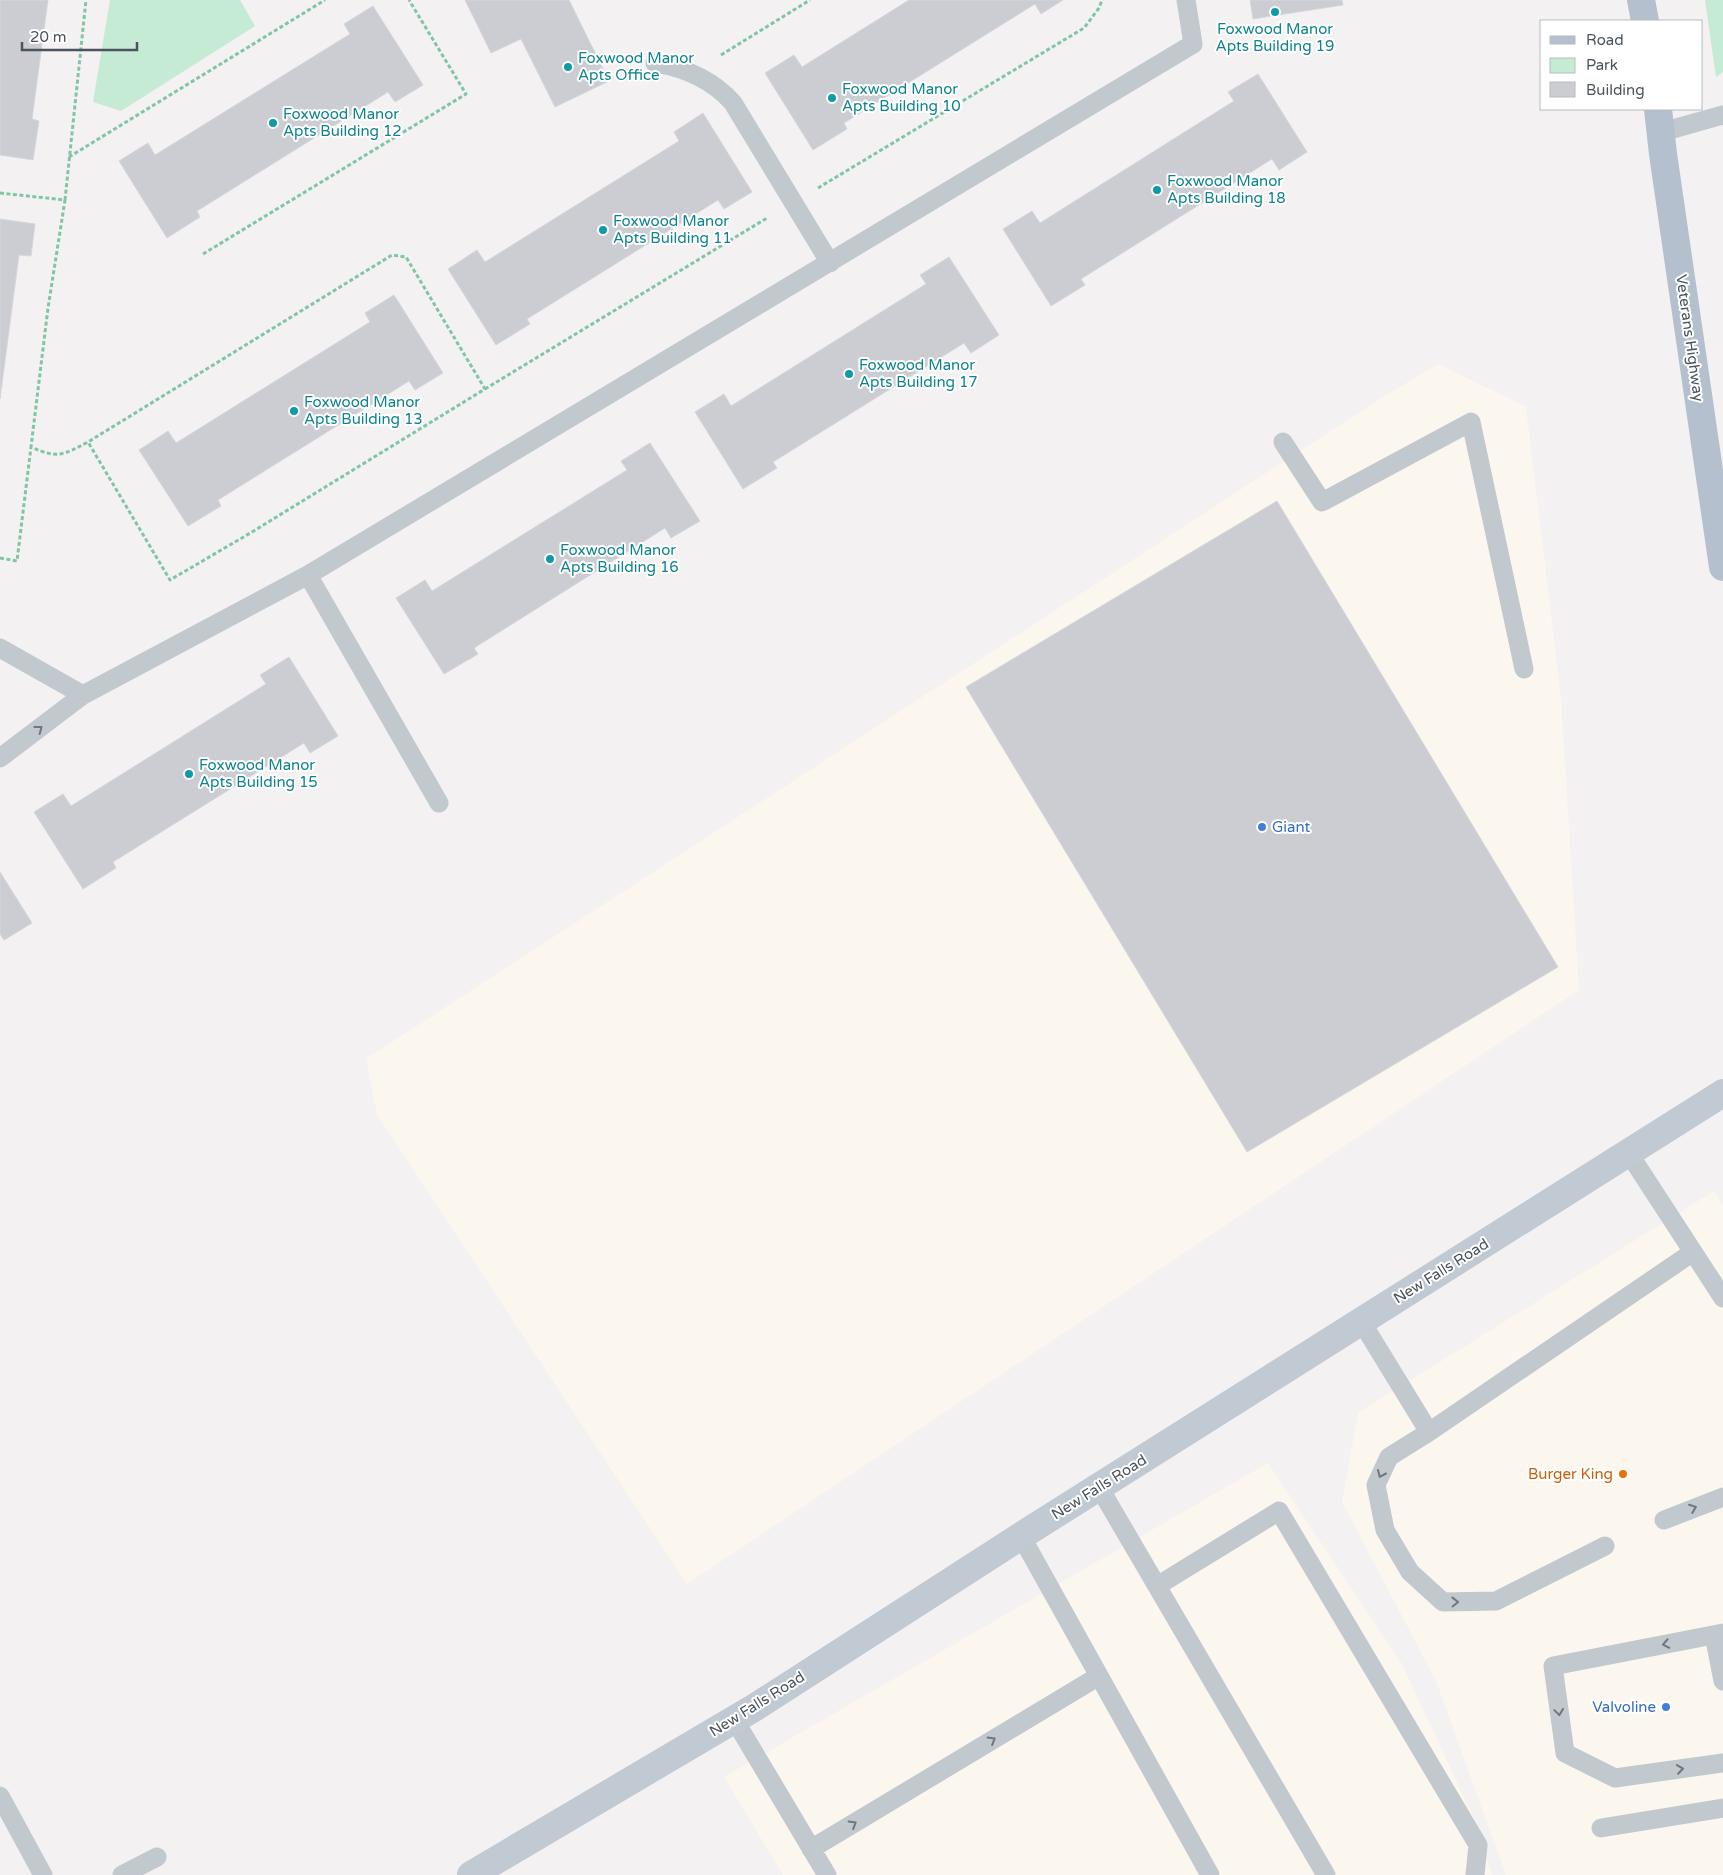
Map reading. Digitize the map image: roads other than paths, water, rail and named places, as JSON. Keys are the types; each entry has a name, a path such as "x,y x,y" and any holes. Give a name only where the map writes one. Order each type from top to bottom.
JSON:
{"main road":[{"path":"1641,0 1645,20"},
{"name":"Veterans Highway","path":"1660,120 1663,154 1717,484 1723,567"},
{"name":"New Falls Road","path":"471,1875 734,1719 1723,1093"}],"lane":[{"path":"0,758 84,695 308,575 1193,44 1186,0"},
{"path":"655,63 674,66 696,75 722,91 733,103 830,263"},
{"path":"1660,120 1723,116"},
{"path":"1283,442 1322,502 1471,422 1524,669"},
{"path":"308,575 440,803"},
{"path":"0,648 84,695"},
{"path":"1628,1152 1723,1298"},
{"path":"1606,1546 1496,1601 1443,1602 1410,1572 1385,1530 1376,1485 1389,1457 1429,1432 1693,1252"},
{"path":"1362,1322 1429,1432"},
{"path":"1099,1487 1326,1875"},
{"path":"1664,1520 1723,1497"},
{"path":"1157,1586 1279,1511 1478,1845 1475,1875"},
{"path":"1021,1536 1210,1875"},
{"path":"1723,1681 1719,1634 1553,1666 1565,1753 1615,1778 1723,1763"},
{"path":"811,1849 1099,1676"},
{"path":"734,1719 827,1875"},
{"path":"0,1796 43,1875"},
{"path":"1601,1828 1723,1808"},
{"path":"122,1875 157,1857"}],"place":[{"name":"Foxwood Manor Apts Building 19","path":"1275,12"},
{"name":"Foxwood Manor Apts Office","path":"568,67"},
{"name":"Foxwood Manor Apts Building 10","path":"832,98"},
{"name":"Foxwood Manor Apts Building 12","path":"273,123"},
{"name":"Foxwood Manor Apts Building 18","path":"1157,190"},
{"name":"Foxwood Manor Apts Building 11","path":"603,230"},
{"name":"Foxwood Manor Apts Building 17","path":"849,374"},
{"name":"Foxwood Manor Apts Building 13","path":"294,411"},
{"name":"Foxwood Manor Apts Building 16","path":"550,559"},
{"name":"Foxwood Manor Apts Building 15","path":"189,774"},
{"name":"Giant","path":"1262,827"},
{"name":"Burger King","path":"1623,1474"},
{"name":"Valvoline","path":"1666,1707"}]}
